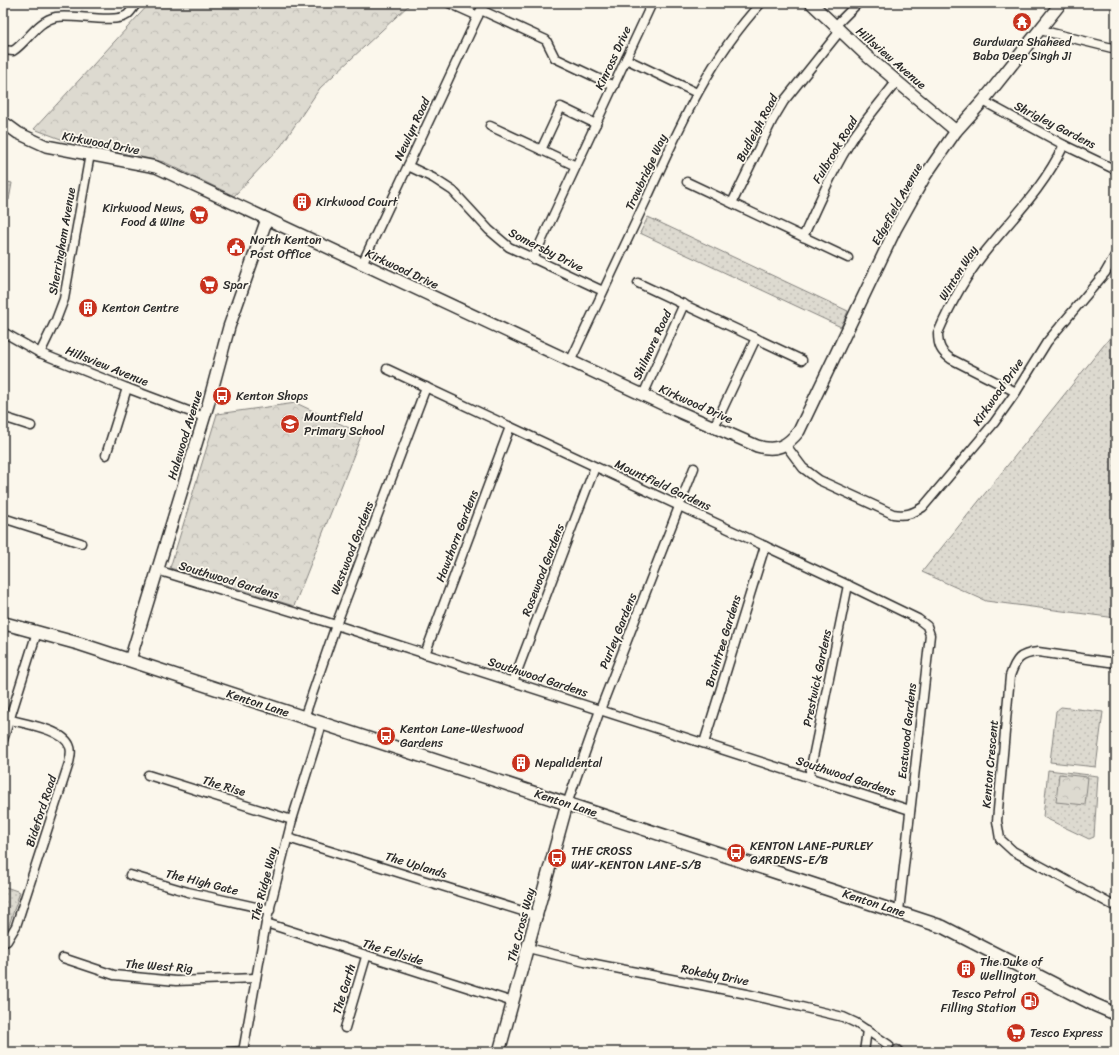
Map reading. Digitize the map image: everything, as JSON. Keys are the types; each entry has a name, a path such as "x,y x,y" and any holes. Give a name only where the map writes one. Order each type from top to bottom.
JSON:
{"main road":[{"name":"Kenton Lane","path":"3,623 130,660 567,804 899,911 943,927 970,939 1094,1005 1116,1014"}],"street":[{"path":"3,50 13,51 36,28 46,21 57,17 116,18 127,15 137,3"},
{"path":"449,3 481,10 546,40 555,58 614,86"},
{"name":"Kinross Drive","path":"533,259 652,3"},
{"name":"Trowbridge Way","path":"570,362 698,93 723,50 761,3"},
{"name":"Hillsview Avenue","path":"812,3 897,81 956,131"},
{"name":"Budleigh Road","path":"732,203 772,121 784,100 858,3"},
{"name":"Edgefield Avenue","path":"788,442 799,431 808,414 896,228 925,176 956,131 983,101 1060,3"},
{"name":"Newlyn Road","path":"362,264 481,10"},
{"path":"1040,30 1116,49"},
{"path":"626,59 698,93"},
{"name":"Fulbrook Road","path":"802,237 826,187 846,151 863,125 897,81"},
{"name":"Shrigley Gardens","path":"983,101 1064,145 1116,170"},
{"path":"541,150 561,107 596,124"},
{"name":"Kirkwood Drive","path":"3,122 18,133 46,146 156,168 570,362 767,450 779,448 788,442 803,468 819,480 892,514 904,516 914,513 923,507 994,423 1016,392 1047,342 1105,273 1116,254"},
{"path":"490,126 576,166"},
{"name":"Winton Way","path":"1016,392 951,359 943,353 938,341 938,334 969,274 984,253 1032,198 1055,164 1064,145"},
{"name":"Sherringham Avenue","path":"40,353 56,320 64,299 90,154"},
{"name":"Somersby Drive","path":"408,166 433,178 453,191 500,240 509,247 604,291"},
{"path":"687,182 848,258"},
{"name":"Halewood Avenue","path":"130,660 204,417 229,328 267,219"},
{"path":"638,283 802,360"},
{"name":"Shilmore Road","path":"643,395 684,304"},
{"name":"Hillsview Avenue","path":"3,332 40,353 204,417"},
{"path":"714,427 756,338"},
{"name":"Mountfield Gardens","path":"387,369 680,507 848,584 918,619 927,626"},
{"path":"106,455 127,388"},
{"name":"Westwood Gardens","path":"304,718 336,625 426,388"},
{"path":"3,417 31,426"},
{"name":"Hawthorn Gardens","path":"425,654 510,427"},
{"name":"Rosewood Gardens","path":"513,682 595,467"},
{"name":"Purley Gardens","path":"567,804 600,710 694,468"},
{"path":"3,518 81,542"},
{"name":"Braintree Gardens","path":"704,743 765,546"},
{"name":"Southwood Gardens","path":"157,570 336,625 910,810"},
{"name":"Prestwick Gardens","path":"809,777 848,584"},
{"name":"Eastwood Gardens","path":"899,911 930,635 927,626"},
{"path":"3,740 11,720 37,632"},
{"name":"Kenton Crescent","path":"1116,663 1038,652 1025,653 1015,662 1010,676 997,821 1000,839 1013,851 1116,907"},
{"name":"Bideford Road","path":"3,944 7,941 16,926 69,763 71,749 67,740 55,732 11,720"},
{"name":"The Ridge Way","path":"243,1051 266,923 292,820 322,724"},
{"name":"The Rise","path":"148,775 292,820"},
{"name":"The Cross Way","path":"499,1052 538,916 567,804"},
{"name":"The Uplands","path":"288,838 538,916"},
{"name":"The High Gate","path":"130,875 188,892 270,910"},
{"name":"The Fellside","path":"266,923 366,957 513,1002"},
{"name":"Rokeby Drive","path":"528,948 585,962 754,996 843,1017 890,1045"},
{"name":"The Garth","path":"345,1028 366,957"},
{"name":"The West Rig","path":"63,958 114,975 168,981 256,978"},
{"path":"864,1052 866,1030"},
{"path":"227,1052 243,1051"}],"green space":[{"path":"150,3 411,3 320,88 281,146 234,196 164,162 66,141 34,129"},
{"path":"3,181 12,183 9,200 3,199"},
{"path":"648,217 848,311 841,327 640,233"},
{"path":"1116,330 1116,618 986,601 922,572"},
{"path":"296,403 362,434 294,606 170,568 217,414"},
{"path":"1061,707 1103,712 1096,767 1050,762 1056,711"},
{"path":"1048,770 1098,776 1094,837 1089,839 1043,817"},
{"path":"1059,774 1088,777 1085,805 1056,802"},
{"path":"3,886 20,892 8,928 3,932"}],"place":[{"name":"Gurdwara Shaheed Baba Deep Singh Ji","path":"1022,22"},
{"name":"Kirkwood Court","path":"302,202"},
{"name":"Kirkwood News, Food & Wine","path":"199,215"},
{"name":"North Kenton Post Office","path":"236,247"},
{"name":"Spar","path":"209,285"},
{"name":"Kenton Centre","path":"88,308"},
{"name":"Kenton Shops","path":"222,396"},
{"name":"Mountfield Primary School","path":"290,424"},
{"name":"Kenton Lane-Westwood Gardens","path":"386,736"},
{"name":"Nepalidental","path":"521,763"},
{"name":"KENTON LANE-PURLEY GARDENS-E/B","path":"736,853"},
{"name":"THE CROSS WAY-KENTON LANE-S/B","path":"557,858"},
{"name":"The Duke of Wellington","path":"966,969"},
{"name":"Tesco Petrol Filling Station","path":"1030,1001"},
{"name":"Tesco Express","path":"1016,1033"}]}
